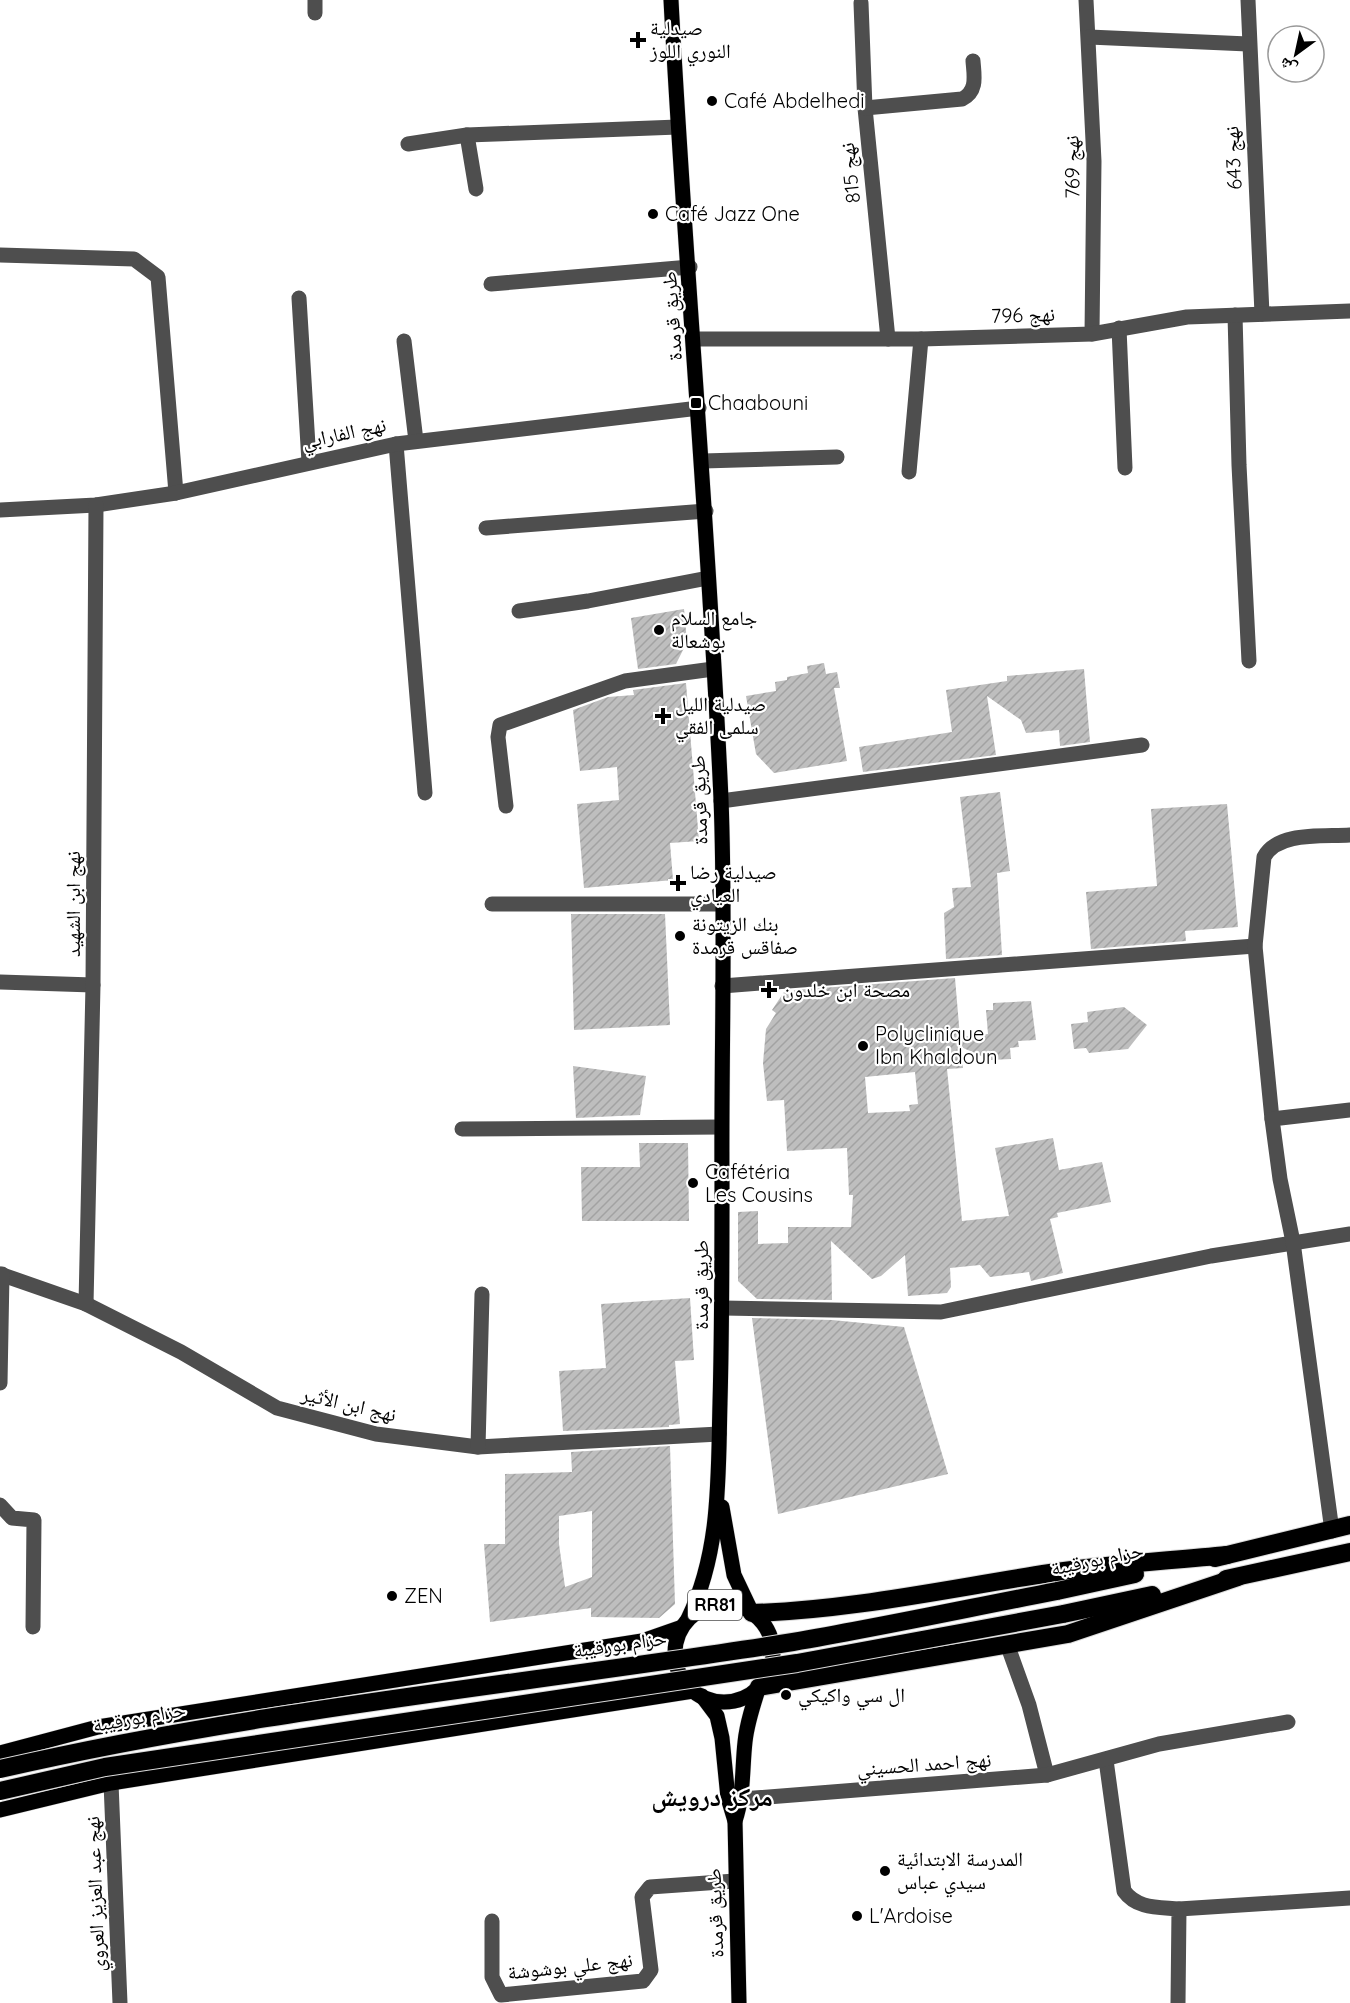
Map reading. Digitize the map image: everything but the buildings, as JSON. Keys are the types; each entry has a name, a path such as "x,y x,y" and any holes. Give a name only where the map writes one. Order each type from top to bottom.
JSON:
{"highway":[{"name":"حزام بورقيبة","path":"0,1769 126,1741 251,1720 794,1641 1057,1591 1227,1555 1350,1525"},
{"path":"0,1791 105,1767 797,1663 1063,1614 1350,1552"},
{"path":"752,1612 810,1610 1051,1573 1227,1555"},
{"path":"759,1687 1068,1634 1238,1577"}],"main road":[{"name":"طريق قرمدة","path":"671,0 706,512 721,801 723,904 721,1127 723,1308 719,1492 711,1550 702,1590 685,1623"},
{"name":"طريق قرمدة","path":"719,1492 734,1575 752,1612"},
{"name":"RR81","path":"698,1693 683,1681 676,1661 676,1640 685,1623 712,1605 732,1605 752,1612 764,1624 771,1640 772,1656 768,1673 759,1687"},
{"name":"حزام بورقيبة","path":"0,1753 98,1727 642,1641 685,1623"},
{"name":"طريق قرمدة","path":"735,1821 742,1799 745,1740 751,1710 759,1687"},
{"path":"0,1810 111,1783 698,1693 717,1701 732,1701 747,1696 759,1687"},
{"name":"طريق قرمدة","path":"698,1693 717,1716 722,1738 728,1798 735,1821 739,2003"},
{"path":"238,1704 241,1764"}],"street":[{"name":"نهج 769","path":"1086,0 1094,161 1092,334"},
{"name":"نهج 643","path":"1248,0 1248,44 1262,314"},
{"name":"نهج 815","path":"861,3 865,108 888,339"},
{"path":"1089,37 1248,44"},
{"path":"865,108 962,99 969,96 973,88 973,61"},
{"path":"408,144 467,135 678,127"},
{"path":"467,135 476,189"},
{"path":"0,255 134,259 158,277 176,493"},
{"path":"491,284 690,267"},
{"path":"299,298 309,462"},
{"name":"نهج 796","path":"695,339 921,339 1092,334 1187,317 1350,311"},
{"path":"1235,315 1239,465 1249,661"},
{"path":"1119,328 1125,468"},
{"path":"909,472 921,339"},
{"path":"404,341 416,441"},
{"name":"نهج الفارابي","path":"0,510 96,505 176,493 396,444 699,408"},
{"path":"396,444 425,793"},
{"path":"703,461 837,457"},
{"name":"نهج ابن الشهيد","path":"86,1304 93,985 96,505"},
{"path":"486,528 706,512"},
{"path":"519,611 588,601 708,578"},
{"path":"506,806 498,736 501,725 625,681 713,669"},
{"path":"721,801 1142,745"},
{"path":"1332,1531 1293,1242 1272,1119 1256,946 1262,869 1268,850 1283,840 1350,835"},
{"path":"492,904 723,904"},
{"path":"722,986 1256,946"},
{"path":"0,981 93,985"},
{"path":"1272,1119 1350,1110"},
{"path":"462,1129 721,1127"},
{"path":"723,1308 941,1312 1211,1256 1350,1234"},
{"path":"0,1383 1,1274"},
{"name":"نهج ابن الأثير","path":"1,1274 86,1304 181,1352 277,1408 376,1434 478,1447 719,1434"},
{"path":"478,1447 482,1294"},
{"path":"0,1505 12,1518 34,1520 33,1627"},
{"path":"1007,1644 1029,1706 1047,1775"},
{"name":"نهج احمد الحسيني","path":"742,1799 1047,1775 1159,1744 1288,1722"},
{"path":"1107,1760 1124,1891 1132,1902 1143,1906 1179,1909 1350,1898"},
{"name":"نهج عبد العزيز العروي","path":"111,1783 120,2003"},
{"name":"نهج علي بوشوشة","path":"492,1921 492,1977 501,1995 643,1981 651,1970 642,1897 650,1887 735,1881"},
{"path":"1178,2003 1179,1909"}],"place":[{"name":"صيدلية النوري اللوز","path":"638,40"},
{"name":"Café Abdelhedi","path":"712,101"},
{"name":"Café Jazz One","path":"653,214"},
{"name":"Chaabouni","path":"696,403"},
{"name":"جامع السلام بوشعالة","path":"659,630"},
{"name":"صيدلية الليل سلمى الفقي","path":"663,716"},
{"name":"صيدلية رضا العيادي","path":"678,883"},
{"name":"بنك الزيتونة صفاقس قرمدة","path":"680,936"},
{"name":"مصحة ابن خلدون","path":"769,990"},
{"name":"Polyclinique Ibn Khaldoun","path":"863,1046"},
{"name":"Cafétéria Les Cousins","path":"693,1183"},
{"name":"ZEN","path":"392,1596"},
{"name":"ال سي واكيكي","path":"786,1695"},
{"name":"المدرسة الابتدائية سيدي عباس","path":"885,1871"},
{"name":"L'Ardoise","path":"857,1916"}],"district":[{"name":"مركز درويش","path":"712,1797"}]}
